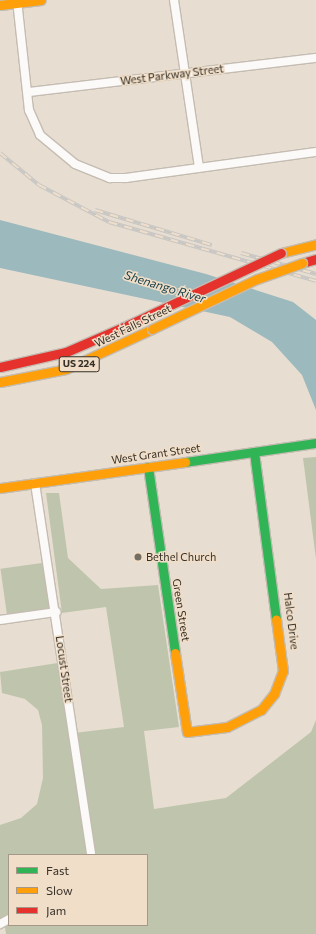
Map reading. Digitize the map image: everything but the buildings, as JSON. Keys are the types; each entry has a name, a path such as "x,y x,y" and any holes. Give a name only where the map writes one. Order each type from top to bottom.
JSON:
{"street":[{"path":"0,6 17,2 41,0"},
{"path":"174,0 199,166"},
{"path":"17,2 29,92 29,110 40,135 54,150 91,172 110,178 316,152"},
{"name":"West Parkway Street","path":"29,92 316,58"},
{"name":"West Falls Street","path":"0,367 66,352 128,325 281,253 316,244"},
{"name":"West Falls Street","path":"0,382 66,369 256,280 316,259"},
{"name":"West Grant Street","path":"0,488 313,444"},
{"name":"Halco Drive","path":"187,732 227,727 251,718 274,694 282,670 254,452"},
{"name":"Green Street","path":"148,467 187,732"},
{"name":"Locust Street","path":"36,483 91,854"},
{"path":"0,620 56,612"}],"green space":[{"path":"316,457 316,559 303,458"},
{"path":"46,493 59,493 68,558 101,589 158,585 179,727 144,731 154,809 226,798 311,732 316,720 316,934 6,934 4,921 0,924 0,825 21,818 37,804 43,778 42,725 38,710 25,699 2,693 0,672 64,662 74,733 124,727 106,607 62,613"},
{"path":"49,562 56,612 7,618 0,569"}],"water":[{"name":"Shenango River","path":"0,220 206,274 293,302 316,320 316,410 302,375 272,342 230,317 0,268"}],"railway":[{"path":"0,153 39,185 109,222 316,281"},
{"path":"95,210 212,245"},
{"path":"241,253 316,274"}],"traffic: fast":[{"path":"185,462 316,443"},
{"path":"254,452 276,619"},
{"path":"148,467 175,653"}],"traffic: slow":[{"path":"0,5 41,0"},
{"path":"281,253 316,244"},
{"path":"152,329 257,279 302,263"},
{"path":"0,382 66,369 152,329"},
{"path":"0,488 185,462"},
{"path":"175,653 187,732 227,727 261,710 274,694 283,671 276,619"}],"traffic: jam":[{"path":"128,325 281,253"},
{"path":"302,263 316,259"},
{"path":"0,367 66,352 128,325"}],"place":[{"name":"Bethel Church","path":"138,557"}]}
